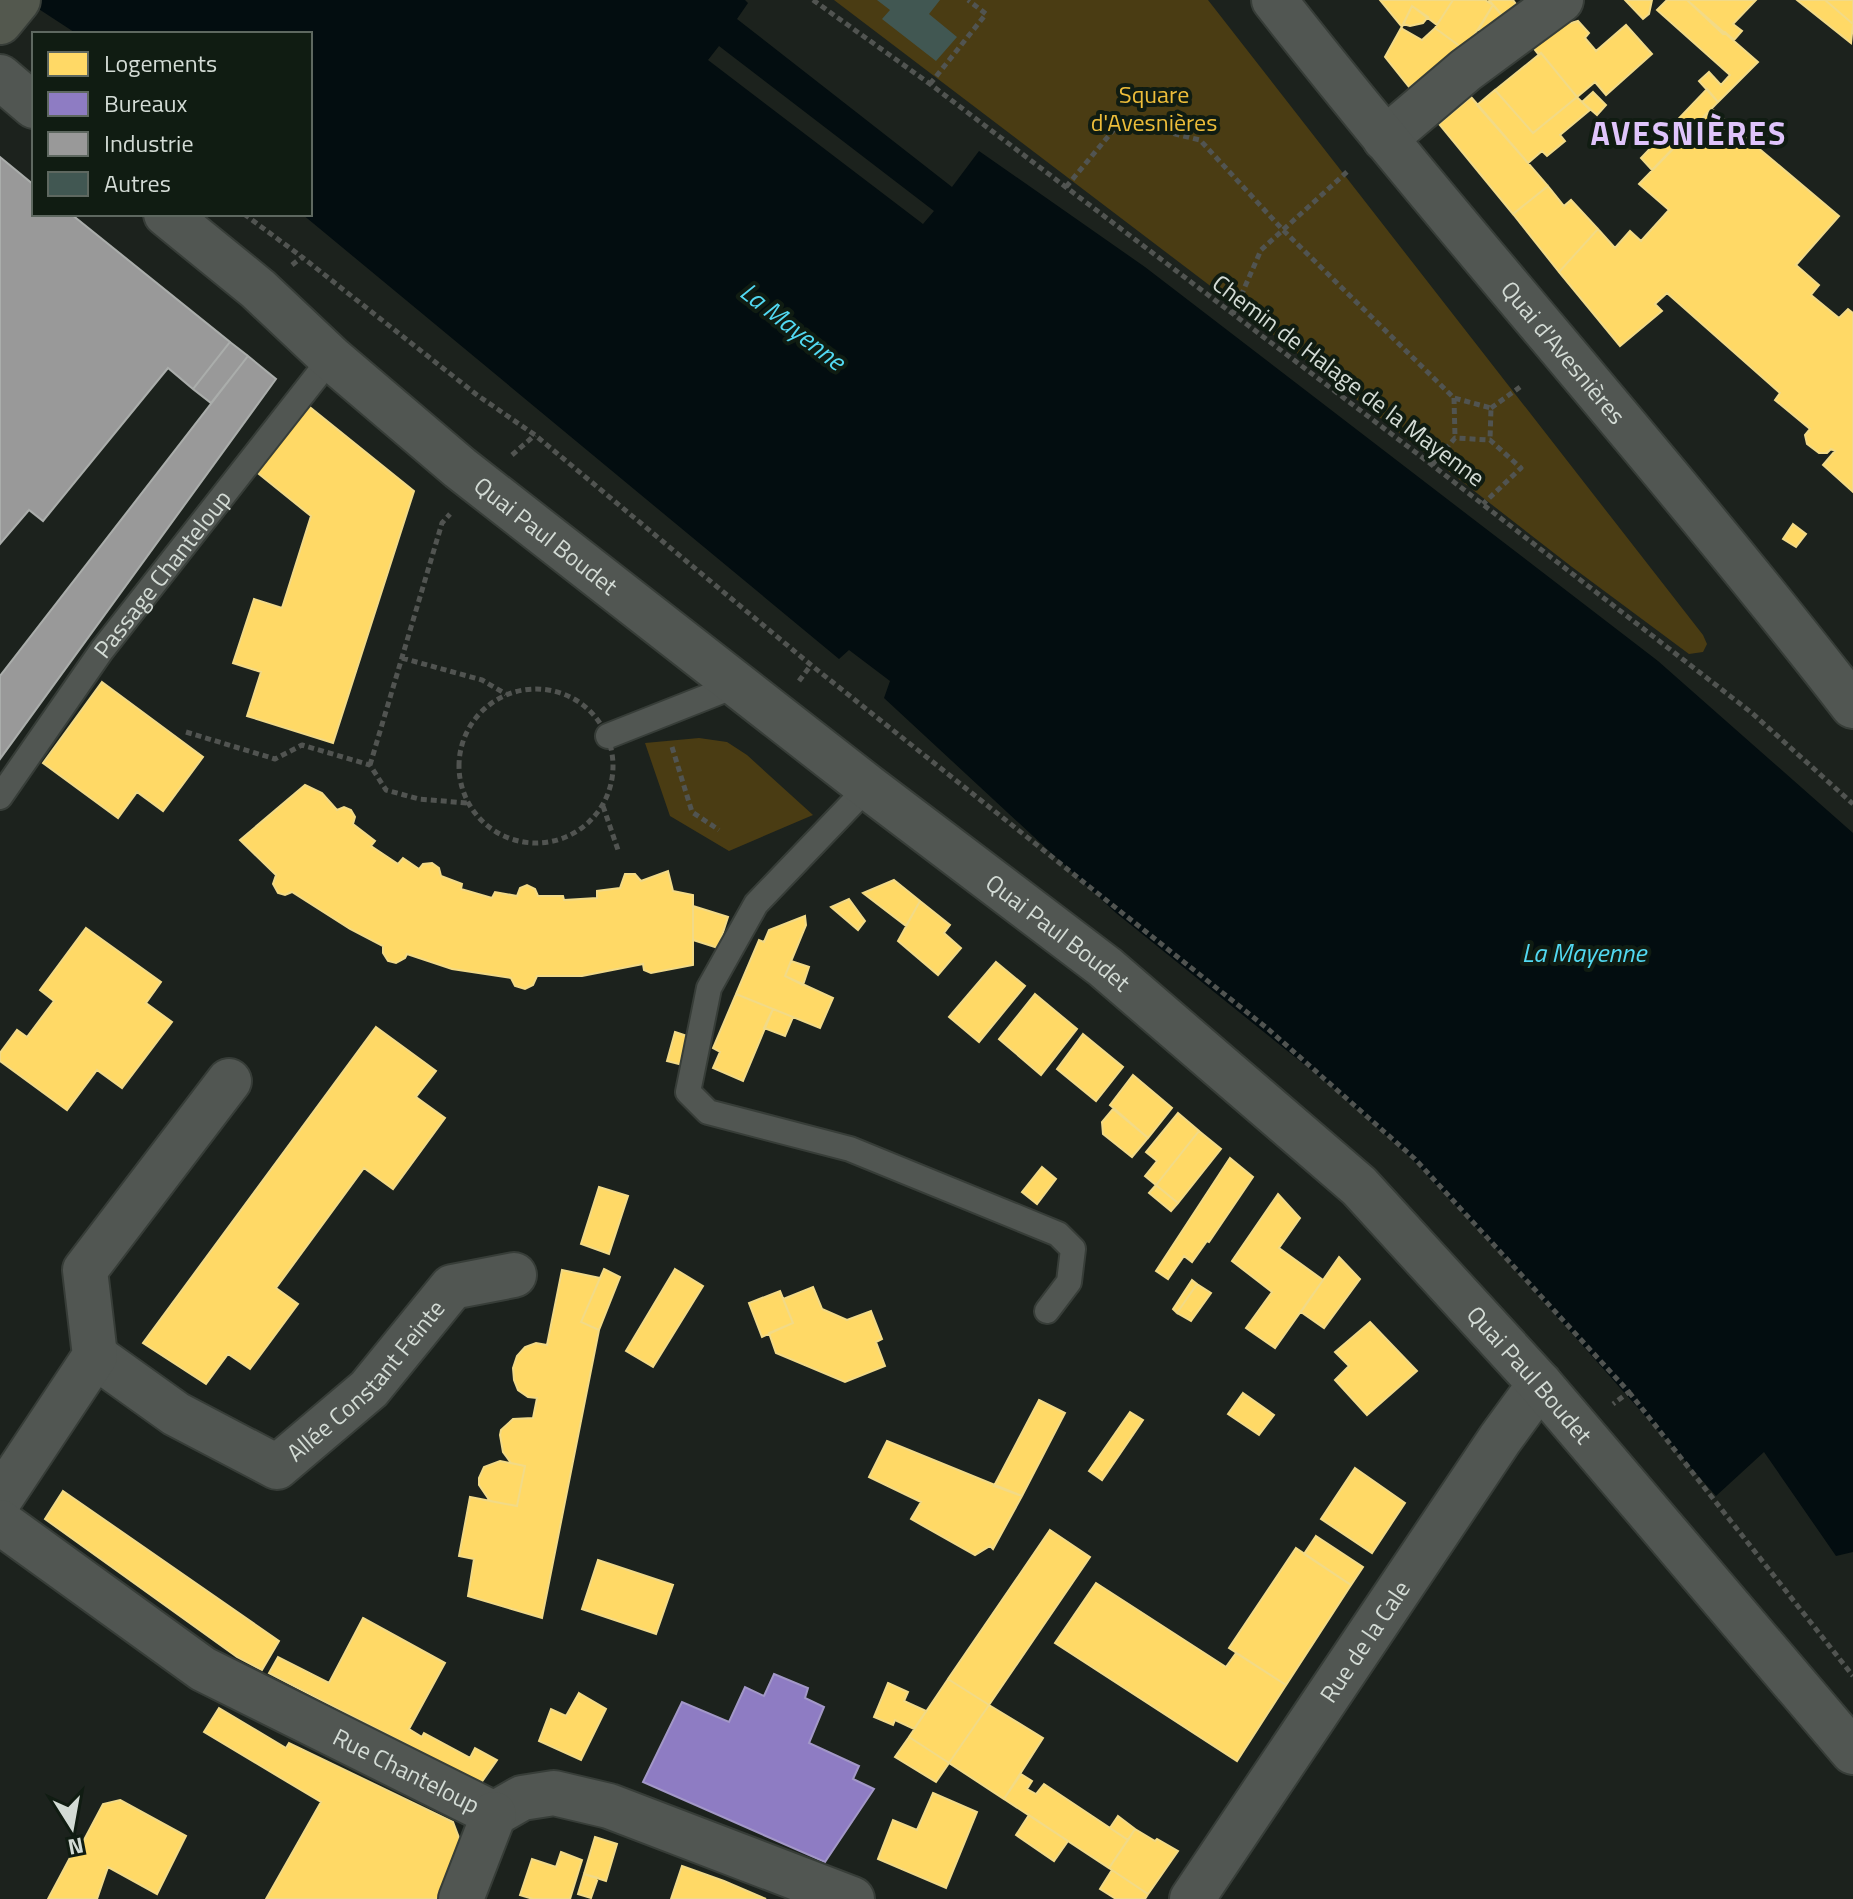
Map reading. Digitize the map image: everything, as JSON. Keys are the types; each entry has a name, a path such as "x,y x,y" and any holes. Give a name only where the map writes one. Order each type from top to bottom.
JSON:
{"main road":[{"path":"0,22 18,0"}],"street":[{"name":"Quai d'Avesnières","path":"1274,0 1385,139 1604,397 1852,703"},
{"path":"1385,139 1466,70 1561,0"},
{"path":"0,77 32,104"},
{"name":"Quai Paul Boudet","path":"168,216 258,289 331,358 478,483 1105,967 1359,1186 1540,1384 1853,1752"},
{"path":"0,1499 95,1356 85,1270 229,1081"},
{"name":"Allée Constant Feinte","path":"95,1356 176,1414 277,1467 369,1389 452,1287 514,1275"},
{"name":"Rue de la Cale","path":"1192,1899 1540,1384"},
{"name":"Rue Chanteloup","path":"0,1522 203,1669 494,1814 522,1798 554,1793 609,1806 852,1899"},
{"path":"461,1899 494,1814"}],"lane":[{"name":"Passage Chanteloup","path":"0,797 102,650 331,358"},
{"path":"608,736 737,685"},
{"path":"868,787 756,904 709,988 688,1092 708,1112 850,1149 1058,1234 1073,1249 1069,1282 1047,1311"}],"path":[{"name":"Chemin de Halage de la Mayenne","path":"813,0 930,84 1483,504 1752,713 1853,804"},
{"path":"930,84 986,14 968,0"},
{"path":"1066,187 1121,121 1200,140 1282,229 1454,398 1491,408"},
{"path":"1233,314 1261,250 1349,170"},
{"path":"247,216 477,395 535,435 811,665 1268,1029 1415,1159 1629,1392 1853,1676"},
{"path":"258,289 302,257"},
{"path":"1491,408 1520,387"},
{"path":"1432,465 1455,438 1454,398"},
{"path":"1490,440 1491,408"},
{"path":"1455,438 1490,440 1521,468 1483,504"},
{"path":"370,765 442,523 478,483"},
{"path":"402,658 482,680 506,694"},
{"path":"533,688 559,692 583,704 602,724 608,736 614,776 603,805 592,821 573,835 549,843 525,844 502,836 482,823 467,803 460,781 459,756 467,731 483,709 506,694 533,688"},
{"path":"662,715 692,812 719,830"},
{"path":"186,732 275,759 302,745 370,765 386,790 419,799 467,803"},
{"path":"603,805 618,850"},
{"path":"1579,1431 1629,1392"}],"green space":[{"name":"Square d'Avesnières","path":"834,0 1208,0 1703,635 1707,644 1703,652 1689,654 1572,567 1217,291"},
{"path":"699,738 727,742 747,755 813,815 729,851 670,816 645,743"}],"water":[{"name":"La Mayenne","path":"25,0 745,0 748,3 737,19 952,187 979,151 1145,267 1658,661 1853,833 1853,1552 1836,1556 1764,1452 1716,1496 1505,1258 1410,1157 1331,1086 1116,913 884,698 890,681 849,650 839,659 304,216 312,216 312,32 74,32","holes":["719,46 934,211 923,224 708,60"]}],"building: Logements":[{"path":"1380,0 1453,0 1437,25 1412,6 1402,27"},
{"path":"1453,0 1485,0 1493,5 1465,50 1435,28"},
{"path":"1489,0 1513,0 1521,11 1507,21"},
{"path":"1625,0 1652,0 1649,14 1643,19"},
{"path":"1667,0 1687,0 1758,62 1718,102 1699,81 1709,72 1721,85 1730,75 1657,10"},
{"path":"1687,0 1756,0 1733,24 1742,31 1734,40 1725,32 1723,34"},
{"path":"1797,0 1825,0 1853,24 1851,43"},
{"path":"1825,0 1853,0 1853,24"},
{"path":"1493,5 1507,21 1484,37 1479,29"},
{"path":"1412,6 1428,17 1423,23 1403,24"},
{"path":"1565,16 1571,23 1578,21 1589,33 1585,38 1596,51 1626,25 1652,54 1606,95 1595,82 1577,97 1531,45"},
{"path":"1401,28 1422,40 1435,28 1465,50 1409,87 1385,57"},
{"path":"1541,53 1577,97 1533,133 1495,90"},
{"path":"1707,89 1718,102 1652,170 1641,158"},
{"path":"1495,90 1533,133 1577,97 1590,110 1560,135 1565,141 1547,156 1542,151 1528,163 1477,105"},
{"path":"1593,92 1606,105 1597,115 1582,102"},
{"path":"1471,97 1548,186 1513,214 1439,124"},
{"path":"1712,109 1839,216 1796,265 1819,285 1811,295 1839,318 1848,309 1853,313 1853,492 1823,465 1835,451 1831,449 1827,453 1819,453 1807,444 1805,435 1810,429 1775,400 1780,393 1667,293 1655,304 1662,311 1620,346 1559,272 1598,229 1615,248 1630,231 1641,241 1669,210 1639,184"},
{"path":"1548,186 1564,206 1571,200 1598,229 1559,272 1513,214"},
{"path":"306,404 414,491 333,743 247,716 261,672 233,663 254,599 282,608 311,516 254,470"},
{"path":"1793,524 1806,534 1796,547 1783,539"},
{"path":"102,682 203,757 163,811 137,792 118,818 43,763"},
{"path":"305,785 322,793 337,810 344,807 351,810 355,817 353,824 375,841 371,846 398,864 403,858 419,869 423,864 432,863 439,868 441,876 462,884 461,889 492,898 495,892 517,896 520,888 527,885 535,889 538,896 563,896 564,900 597,898 597,891 620,888 625,874 635,874 641,881 668,871 673,891 693,895 693,965 651,973 644,970 643,964 582,976 537,976 533,985 525,989 515,986 511,978 452,969 407,954 396,963 388,961 383,946 292,892 285,895 278,893 273,884 276,875 240,840"},
{"path":"894,880 920,901 906,926 863,893"},
{"path":"849,899 865,921 858,930 831,907"},
{"path":"920,901 950,925 944,933 961,948 938,975 898,941"},
{"path":"693,906 728,917 718,948 693,940"},
{"path":"805,916 806,925 785,976 833,998 820,1028 736,994 759,940 764,942 769,930"},
{"path":"86,928 161,982 146,1003 172,1022 122,1088 97,1070 67,1110 0,1061 0,1053 17,1030 27,1037 54,1001 40,990"},
{"path":"791,961 809,967 803,985 785,976"},
{"path":"996,962 1025,986 979,1042 949,1017"},
{"path":"736,994 773,1009 743,1081 713,1068 720,1052 713,1048"},
{"path":"1035,994 1077,1029 1041,1075 999,1039"},
{"path":"773,1009 793,1017 785,1036 764,1028"},
{"path":"376,1027 436,1071 416,1097 445,1118 393,1189 364,1168 276,1288 298,1304 250,1369 228,1354 206,1384 143,1343"},
{"path":"675,1032 690,1037 683,1065 667,1061"},
{"path":"1083,1034 1123,1067 1096,1101 1057,1069"},
{"path":"1133,1075 1172,1108 1148,1138 1110,1105"},
{"path":"1113,1109 1148,1138 1132,1157 1103,1134 1102,1122"},
{"path":"1178,1113 1199,1131 1156,1185 1145,1176 1157,1161 1146,1152"},
{"path":"1199,1131 1221,1149 1178,1203 1156,1185"},
{"path":"1230,1158 1253,1177 1209,1242 1192,1262 1184,1256 1168,1279 1156,1271"},
{"path":"1042,1167 1056,1179 1037,1204 1022,1192"},
{"path":"1156,1185 1178,1203 1171,1211 1149,1193"},
{"path":"599,1187 628,1196 609,1254 581,1244"},
{"path":"1278,1194 1300,1218 1279,1248 1323,1280 1275,1348 1246,1328 1272,1292 1232,1261"},
{"path":"1339,1257 1360,1279 1324,1328 1301,1312"},
{"path":"604,1269 620,1277 599,1330 581,1322"},
{"path":"675,1269 703,1286 653,1367 626,1351"},
{"path":"562,1270 600,1278 581,1322 599,1330 542,1618 468,1596 474,1559 459,1556 470,1497 517,1506 525,1466 511,1463 503,1452 500,1435 513,1419 533,1418 537,1398 528,1397 518,1390 513,1368 517,1356 525,1347 536,1343 547,1345"},
{"path":"1192,1280 1197,1284 1177,1313 1173,1309"},
{"path":"1197,1284 1211,1293 1191,1321 1177,1313"},
{"path":"813,1287 822,1309 847,1320 871,1311 882,1339 876,1342 885,1366 845,1382 776,1353 769,1333 793,1323 783,1299"},
{"path":"780,1291 793,1323 762,1337 749,1303"},
{"path":"1370,1322 1417,1371 1367,1415 1335,1380 1349,1366 1335,1352"},
{"path":"1243,1393 1274,1415 1259,1435 1228,1414"},
{"path":"1039,1400 1065,1413 1022,1496 994,1486"},
{"path":"1130,1412 1143,1420 1102,1480 1089,1471"},
{"path":"887,1441 1022,1496 993,1549 990,1546 975,1555 911,1519 921,1502 869,1477"},
{"path":"500,1461 525,1466 517,1506 490,1501 479,1485 484,1467"},
{"path":"1355,1468 1405,1503 1372,1553 1321,1519"},
{"path":"63,1491 279,1641 262,1670 237,1657 45,1519"},
{"path":"1050,1530 1090,1557 989,1705 948,1679"},
{"path":"1316,1536 1363,1567 1351,1585 1304,1554"},
{"path":"1296,1548 1351,1585 1286,1685 1229,1648"},
{"path":"598,1560 673,1585 656,1634 582,1609"},
{"path":"1096,1583 1226,1667 1236,1653 1286,1685 1237,1761 1055,1643"},
{"path":"363,1618 445,1663 409,1729 422,1737 424,1733 470,1758 475,1748 497,1760 481,1783 269,1673 278,1657 329,1683"},
{"path":"948,1679 989,1705 949,1763 909,1737"},
{"path":"888,1683 908,1692 904,1701 926,1711 914,1729 895,1720 893,1725 874,1717"},
{"path":"579,1693 606,1709 581,1760 539,1741 551,1709 566,1716"},
{"path":"989,1705 1043,1738 1004,1799 949,1763"},
{"path":"219,1708 286,1748 289,1743 453,1822 461,1843 439,1899 266,1899 321,1802 204,1732"},
{"path":"909,1737 949,1763 936,1782 895,1757"},
{"path":"1021,1774 1032,1781 1027,1789 1036,1794 1044,1784 1128,1840 1109,1868 1004,1799"},
{"path":"933,1793 977,1812 946,1888 878,1859 893,1820 917,1830"},
{"path":"120,1800 186,1836 157,1894 108,1867 97,1899 48,1899 103,1804"},
{"path":"1029,1815 1068,1841 1054,1861 1016,1835"},
{"path":"1118,1816 1135,1829 1128,1840 1110,1828"},
{"path":"1135,1829 1178,1851 1148,1894 1109,1868"},
{"path":"595,1837 617,1844 606,1881 584,1874"},
{"path":"561,1852 582,1860 570,1899 533,1899 520,1895 532,1859 556,1867"},
{"path":"682,1866 724,1881 766,1899 671,1899"},
{"path":"1112,1870 1148,1894 1145,1899 1116,1899 1100,1889"},
{"path":"584,1874 598,1878 591,1898 578,1894"}],"building: Bureaux":[{"path":"774,1674 808,1688 805,1698 824,1707 809,1743 859,1766 853,1779 874,1789 825,1862 643,1782 682,1702 729,1722 745,1687 764,1696"}],"building: Industrie":[{"path":"0,157 32,183 32,216 73,216 230,342 193,389 168,368 43,521 29,510 0,544"},
{"path":"230,342 248,356 211,403 193,389"},
{"path":"248,356 276,379 0,759 0,676"}],"building: Autres":[{"path":"877,0 940,0 929,14 957,37 936,61 882,19 890,10"}],"district":[{"name":"AVESNIÈRES","path":"1689,133"}]}
